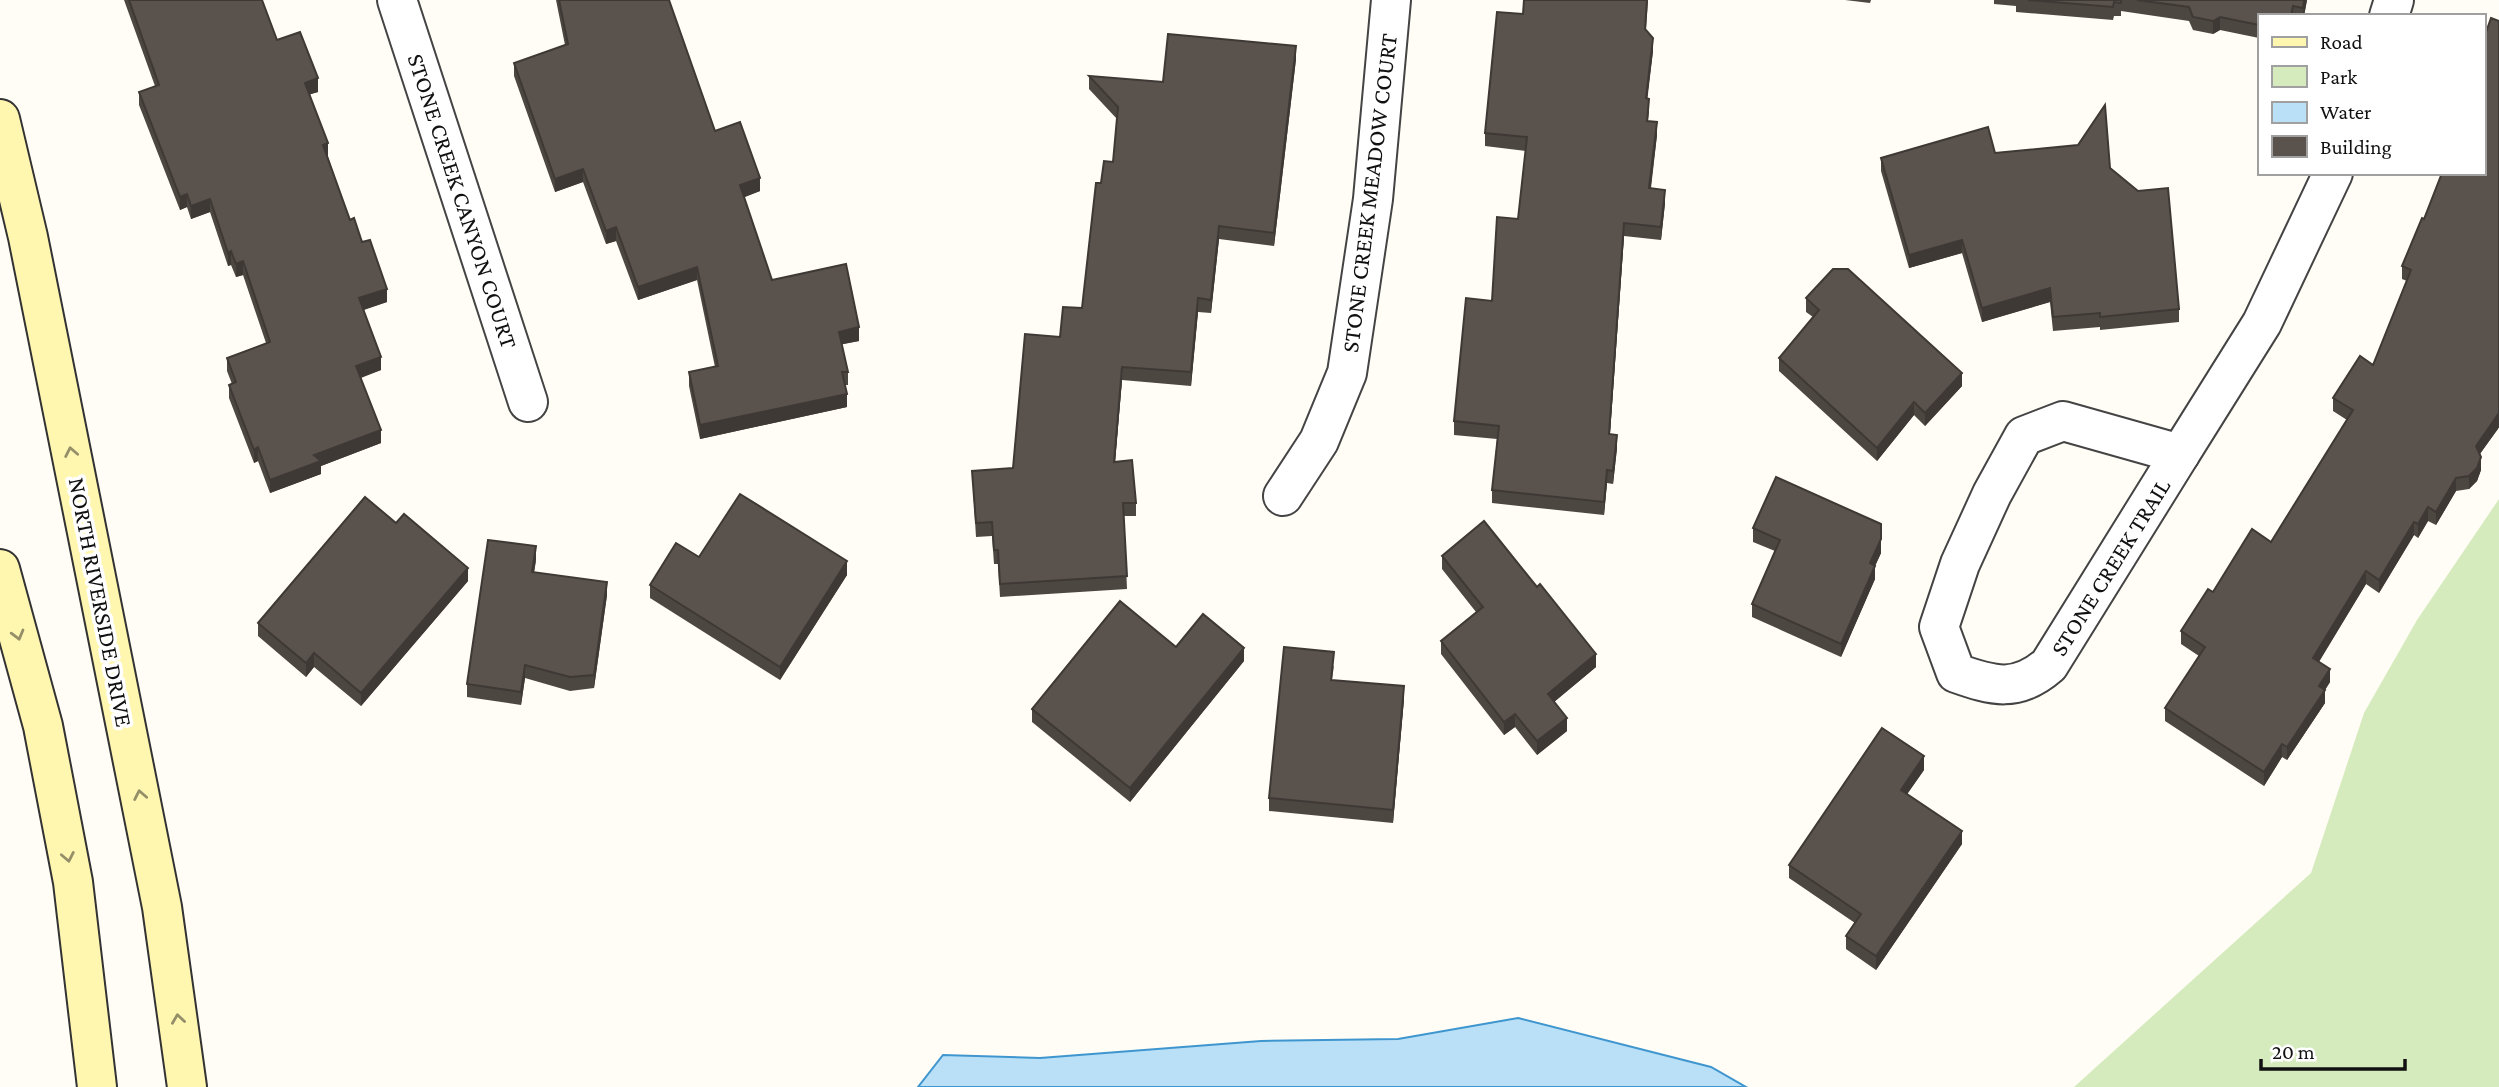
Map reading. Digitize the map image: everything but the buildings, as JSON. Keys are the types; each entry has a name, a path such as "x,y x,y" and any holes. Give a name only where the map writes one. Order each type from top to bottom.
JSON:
{"main road":[{"name":"NORTH RIVERSIDE DRIVE","path":"0,120 28,237 159,894 187,1087"},
{"path":"0,569 43,726 73,882 97,1087"}],"street":[{"name":"STONE CREEK CANYON COURT","path":"397,0 528,402"},
{"name":"STONE CREEK MEADOW COURT","path":"1283,496 1319,441 1347,373 1373,199 1391,0"},
{"name":"STONE CREEK TRAIL","path":"2180,454 2063,421 2024,436 1992,494 1960,564 1939,627 1956,673 1990,685 2014,684 2036,677 2049,665 2262,323 2332,175"}],"green space":[{"path":"2499,499 2499,1087 2074,1087 2311,873 2364,713 2417,620"}],"water":[{"path":"1518,1018 1711,1067 1746,1087 918,1087 943,1055 1040,1058 1261,1041 1398,1039"}]}
